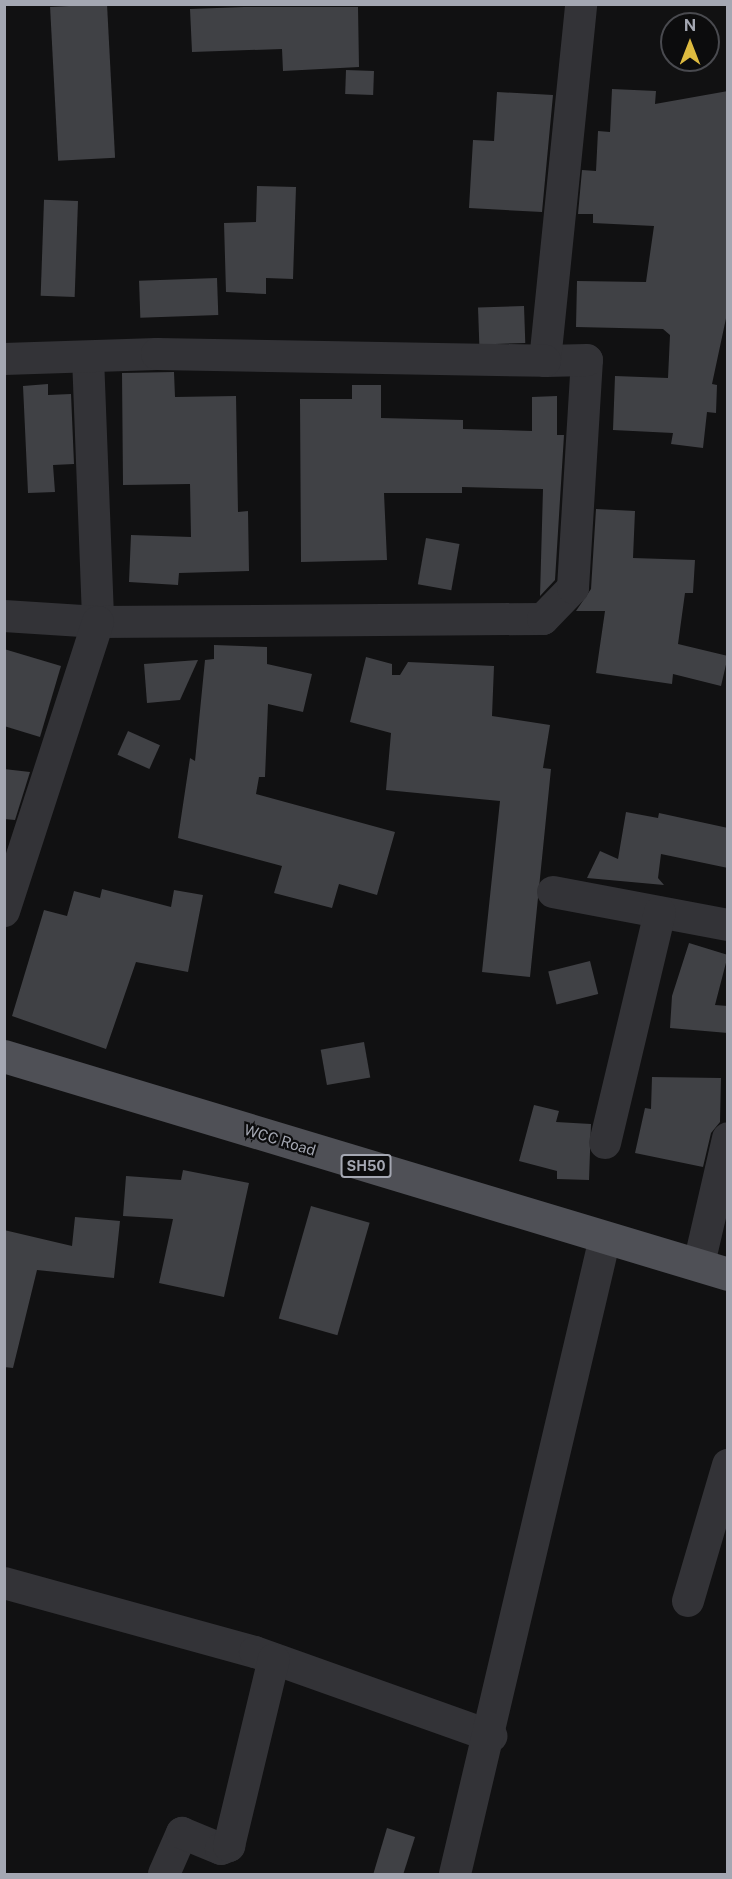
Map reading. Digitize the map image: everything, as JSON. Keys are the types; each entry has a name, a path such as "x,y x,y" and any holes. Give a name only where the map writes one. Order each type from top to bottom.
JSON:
{"main road":[{"name":"WCC Road","path":"4,1056 713,1269"}],"street":[{"path":"545,361 581,4"},
{"path":"4,910 98,622 88,357"},
{"path":"4,359 88,357 587,360 573,588 543,619 98,622 4,616"},
{"path":"553,892 728,925"},
{"path":"605,1143 660,912"},
{"path":"713,1269 728,1138"},
{"path":"455,1875 491,1736 605,1238"},
{"path":"688,1601 728,1465"},
{"path":"4,1583 274,1659 491,1736"},
{"path":"164,1875 182,1833 221,1848 229,1846 274,1659"}],"building":[{"path":"107,4 115,158 58,161 50,7"},
{"path":"358,7 359,67 283,71 282,49 192,52 190,9"},
{"path":"346,70 374,71 373,95 345,94"},
{"path":"612,89 656,91 655,104 728,91 728,309 712,384 717,385 716,413 707,412 703,448 671,444 673,433 613,430 615,376 668,378 670,335 663,329 576,327 577,281 646,282 654,226 593,223 593,214 578,214 582,170 596,171 598,131 610,132"},
{"path":"497,92 553,95 542,212 469,208 473,140 494,141"},
{"path":"257,186 296,187 293,279 266,278 266,294 226,292 224,223 256,222"},
{"path":"44,200 78,201 75,297 41,296"},
{"path":"217,278 218,315 140,318 139,281"},
{"path":"524,306 525,343 479,345 478,308"},
{"path":"174,372 175,397 236,396 238,512 248,511 249,571 179,573 178,585 129,582 131,535 191,537 190,484 123,485 122,373"},
{"path":"48,384 48,395 71,394 74,464 53,465 55,492 28,493 23,386"},
{"path":"352,385 381,385 381,418 463,420 463,429 532,431 532,397 557,396 557,435 564,435 555,580 540,596 543,489 462,487 462,493 384,493 387,560 301,562 300,399 352,399"},
{"path":"596,509 635,511 633,558 695,560 693,593 685,593 678,644 728,656 721,686 673,674 672,684 596,673 605,611 576,611 591,589"},
{"path":"426,538 459,544 451,590 418,584"},
{"path":"214,645 267,647 267,664 312,674 303,712 268,704 265,777 259,777 256,794 395,832 377,895 339,884 332,908 274,893 282,866 178,838 190,758 195,761 205,660 214,659"},
{"path":"4,649 61,666 40,737 4,726"},
{"path":"366,657 392,664 392,675 400,675 408,662 494,666 492,716 550,725 543,768 551,769 530,977 482,972 500,801 386,790 391,733 350,722"},
{"path":"198,660 180,700 147,703 144,664"},
{"path":"128,731 160,745 149,769 117,755"},
{"path":"4,769 30,772 15,820 4,819"},
{"path":"626,812 658,818 659,813 728,828 728,868 661,854 658,878 664,885 587,878 600,851 618,859"},
{"path":"102,889 171,907 174,890 203,895 188,972 136,962 106,1049 12,1016 44,910 67,916 74,891 100,898"},
{"path":"689,943 728,955 715,1005 728,1006 728,1033 670,1028 672,996"},
{"path":"590,961 598,994 557,1004 548,971"},
{"path":"364,1042 370,1077 327,1085 321,1050"},
{"path":"652,1077 721,1078 720,1122 711,1133 703,1167 635,1153 645,1108 651,1109"},
{"path":"534,1105 559,1111 556,1122 591,1124 589,1180 557,1179 557,1171 519,1161"},
{"path":"183,1170 249,1183 224,1297 159,1283 173,1219 123,1216 126,1176 181,1180"},
{"path":"311,1206 370,1223 337,1335 279,1318"},
{"path":"75,1217 120,1221 114,1278 37,1270 13,1368 4,1367 4,1230 72,1246"},
{"path":"387,1828 415,1837 403,1875 373,1875"}]}
